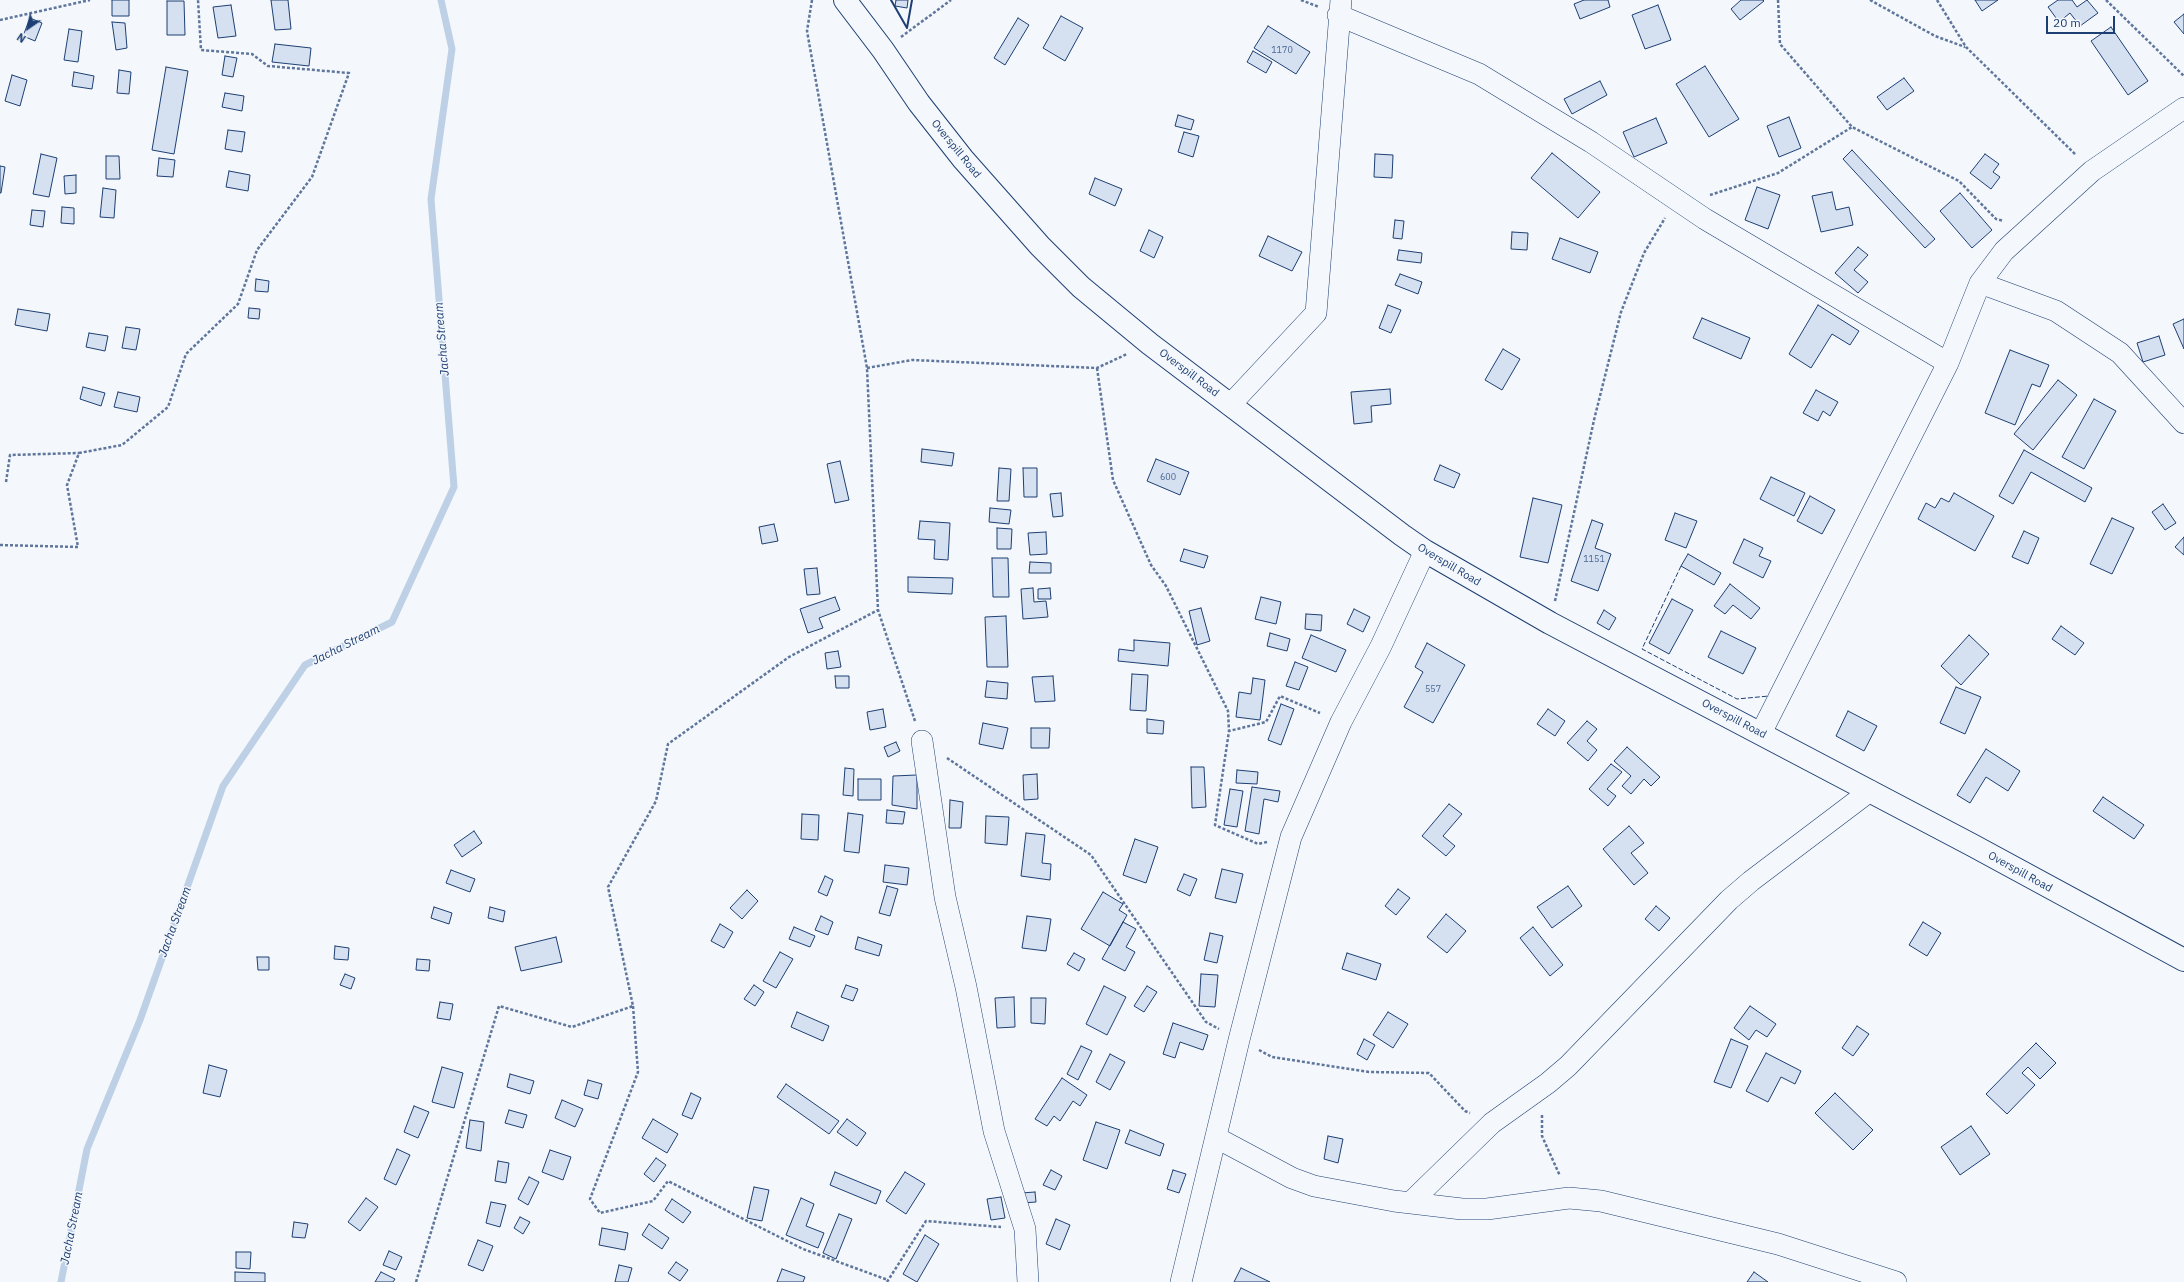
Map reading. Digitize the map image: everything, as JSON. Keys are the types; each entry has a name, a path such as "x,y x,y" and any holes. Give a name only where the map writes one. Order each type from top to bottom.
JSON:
{"street":[{"name":"Overspill Road","path":"845,0 883,50 919,103 963,159 1035,240 1081,286 1150,344 1425,552 1550,623 1761,733 2184,960"},
{"path":"1230,405 1316,313 1339,8 1479,74 1591,142 1712,223 1948,364"},
{"path":"1761,733 1948,364 1980,283 2004,251 2029,230 2092,171 2184,108"},
{"path":"1980,283 2056,311 2120,353 2184,423"},
{"path":"1181,1282 1217,1138 1239,1040 1291,837 1341,722 1381,646 1425,552"},
{"path":"922,741 945,897 966,987 994,1131 1025,1229 1028,1282"},
{"path":"1411,1202 1492,1123 1548,1083 1625,1009 1706,922 1729,900 1763,871 1870,791"},
{"path":"1217,1138 1303,1183 1411,1202 1462,1209 1487,1209 1569,1198 1600,1201 1778,1244 1896,1282"}],"path":[{"path":"0,20 90,0"},
{"path":"6,482 10,455 79,453 122,445 168,407 186,354 238,304 257,250 312,177 349,73 268,66 252,54 202,50 198,0"},
{"path":"812,0 807,31 867,368 878,610 922,741 1091,855 1206,1022 1272,1057 1369,1072 1429,1073 1465,1111 1492,1123"},
{"path":"883,50 951,0"},
{"path":"1778,0 1780,44 1852,127 1959,181 1996,219 2029,230"},
{"path":"1870,0 1935,36 1966,47"},
{"path":"1937,0 1966,47 2092,171"},
{"path":"2106,0 2184,76"},
{"path":"1550,623 1594,420 1621,312 1644,253 1664,219 1682,203 1778,173 1852,127"},
{"path":"867,368 912,360 1097,368 1150,344"},
{"path":"1097,368 1113,480 1151,565 1166,586 1228,711 1229,731 1215,825 1258,844 1291,837"},
{"path":"0,545 78,547 68,485 79,453"},
{"path":"878,610 790,657 668,744 656,801 608,887 633,1006 638,1072 590,1199 600,1213 654,1201 668,1182 802,1249 888,1281 926,1221 1025,1229"},
{"path":"1229,731 1266,722 1280,696 1341,722"},
{"path":"416,1282 499,1006 572,1027 633,1006"},
{"path":"1548,1083 1542,1121 1542,1136 1569,1198"}],"building":[{"path":"112,0 129,0 129,16 112,16"},
{"path":"271,0 288,0 291,29 275,30"},
{"path":"896,0 908,0 907,8 895,6"},
{"path":"1584,0 1608,0 1610,7 1580,19 1574,4"},
{"path":"1741,0 1764,1 1740,20 1731,9"},
{"path":"1975,0 1998,0 1982,11"},
{"path":"2058,0 2072,0 2077,7 2087,0 2098,13 2080,26 2070,13 2059,22 2048,7"},
{"path":"167,1 184,1 185,35 167,35"},
{"path":"231,5 236,36 218,38 213,7"},
{"path":"1658,5 1671,40 1645,49 1632,15"},
{"path":"2184,14 2184,34 2174,22"},
{"path":"1061,16 1083,28 1065,61 1043,48"},
{"path":"30,18 42,23 35,41 23,36"},
{"path":"1018,18 1029,25 1005,65 994,58"},
{"path":"112,22 125,23 127,48 116,50"},
{"path":"1268,26 1310,52 1296,74 1254,48"},
{"path":"2111,27 2148,81 2128,95 2091,41"},
{"path":"69,29 82,31 78,62 64,60"},
{"path":"275,44 311,48 309,66 272,62"},
{"path":"1253,51 1272,62 1266,73 1247,62"},
{"path":"225,56 237,58 233,77 222,75"},
{"path":"1705,66 1739,119 1709,137 1676,84"},
{"path":"166,67 188,71 174,154 152,150"},
{"path":"119,70 131,72 129,94 117,93"},
{"path":"74,72 94,76 92,89 72,86"},
{"path":"12,75 27,80 20,106 5,101"},
{"path":"1904,78 1914,91 1887,110 1877,97"},
{"path":"1600,81 1607,95 1572,114 1564,99"},
{"path":"225,93 244,96 242,111 222,107"},
{"path":"1178,115 1194,120 1191,130 1175,126"},
{"path":"1789,117 1801,148 1779,157 1767,126"},
{"path":"1656,118 1667,143 1634,157 1623,132"},
{"path":"228,130 245,132 242,152 225,149"},
{"path":"1184,132 1199,136 1193,157 1178,152"},
{"path":"1852,150 1935,239 1925,248 1843,159"},
{"path":"1552,153 1600,192 1578,218 1531,178"},
{"path":"41,154 57,158 49,197 33,194"},
{"path":"1375,154 1393,155 1392,178 1374,177"},
{"path":"1985,154 1999,164 1993,172 2000,177 1991,189 1970,173"},
{"path":"106,156 119,156 120,179 106,179"},
{"path":"159,158 175,160 173,177 157,176"},
{"path":"0,166 5,167 1,193 0,193"},
{"path":"229,171 250,175 248,191 226,187"},
{"path":"76,175 76,193 65,194 64,176"},
{"path":"1095,178 1122,189 1115,206 1089,194"},
{"path":"1757,187 1780,195 1768,229 1745,220"},
{"path":"103,188 116,190 114,218 100,217"},
{"path":"1832,192 1836,210 1849,207 1853,225 1821,232 1812,196"},
{"path":"1960,193 1992,230 1972,248 1940,211"},
{"path":"62,207 74,208 74,224 61,223"},
{"path":"32,210 45,211 43,227 30,225"},
{"path":"1395,220 1404,221 1402,239 1393,238"},
{"path":"1149,230 1163,237 1154,258 1140,251"},
{"path":"1512,232 1528,233 1527,250 1511,249"},
{"path":"1268,236 1302,252 1292,271 1259,256"},
{"path":"1560,238 1598,252 1590,273 1552,259"},
{"path":"1858,247 1868,255 1854,270 1868,282 1858,293 1835,273"},
{"path":"1399,250 1422,253 1421,263 1397,260"},
{"path":"1400,274 1422,282 1418,294 1395,285"},
{"path":"256,279 269,281 268,292 255,291"},
{"path":"1388,305 1401,310 1391,333 1379,328"},
{"path":"1818,305 1859,331 1850,345 1832,334 1811,368 1789,354"},
{"path":"249,308 260,309 259,319 248,318"},
{"path":"18,309 50,314 47,331 15,325"},
{"path":"1702,318 1750,338 1741,359 1693,338"},
{"path":"2184,319 2184,349 2173,324"},
{"path":"126,327 140,329 136,350 122,348"},
{"path":"89,333 108,336 105,351 86,347"},
{"path":"2159,336 2165,355 2143,362 2137,343"},
{"path":"1503,349 1520,359 1502,390 1485,380"},
{"path":"2010,350 2049,365 2040,387 2032,384 2015,425 1985,413"},
{"path":"2058,380 2077,395 2033,450 2014,434"},
{"path":"83,387 105,393 101,406 80,399"},
{"path":"1390,389 1391,404 1371,406 1372,422 1354,424 1351,392"},
{"path":"1816,390 1838,402 1830,416 1823,411 1818,421 1803,413"},
{"path":"118,392 140,397 137,412 114,407"},
{"path":"2094,399 2116,411 2084,469 2062,457"},
{"path":"922,449 954,453 952,466 921,462"},
{"path":"2024,450 2092,488 2085,502 2031,472 2013,504 1999,496"},
{"path":"1156,459 1189,472 1180,495 1147,481"},
{"path":"840,461 849,500 835,503 827,464"},
{"path":"1440,465 1460,474 1454,488 1434,480"},
{"path":"999,468 1011,469 1009,501 997,501"},
{"path":"1023,468 1037,468 1037,497 1024,497"},
{"path":"1771,477 1805,493 1794,516 1760,499"},
{"path":"1061,493 1063,516 1053,517 1050,494"},
{"path":"1954,493 1994,516 1975,551 1918,519 1926,503 1935,508 1941,498 1949,502"},
{"path":"1810,496 1835,510 1822,534 1797,521"},
{"path":"1533,498 1562,505 1548,563 1520,557"},
{"path":"2163,504 2176,523 2165,530 2152,512"},
{"path":"990,508 1011,510 1009,524 989,522"},
{"path":"1675,513 1697,521 1686,548 1665,540"},
{"path":"2112,518 2134,528 2112,574 2090,564"},
{"path":"1592,520 1603,524 1595,548 1611,554 1598,591 1571,581"},
{"path":"920,521 950,523 948,560 934,559 935,540 918,539"},
{"path":"774,524 778,541 762,544 759,527"},
{"path":"997,528 1012,529 1011,549 997,549"},
{"path":"2024,531 2039,538 2028,564 2012,557"},
{"path":"1046,532 1047,554 1030,555 1028,533"},
{"path":"2184,537 2184,555 2175,547"},
{"path":"1744,539 1763,548 1759,556 1771,561 1763,578 1733,563"},
{"path":"1184,549 1208,556 1204,568 1180,561"},
{"path":"1688,554 1721,573 1714,585 1681,566"},
{"path":"992,558 1008,558 1009,597 993,597"},
{"path":"1030,562 1051,563 1051,573 1029,573"},
{"path":"817,568 820,594 807,595 804,569"},
{"path":"908,577 953,578 952,594 908,592"},
{"path":"1730,584 1760,608 1751,619 1733,605 1725,614 1714,606"},
{"path":"1033,588 1034,602 1046,601 1048,617 1023,619 1021,589"},
{"path":"1050,588 1051,599 1038,599 1038,589"},
{"path":"835,597 840,610 819,618 823,628 808,633 800,609"},
{"path":"1261,597 1281,602 1276,624 1255,619"},
{"path":"1672,599 1693,610 1669,654 1649,643"},
{"path":"1201,608 1210,641 1197,645 1189,611"},
{"path":"1354,609 1370,617 1363,632 1347,624"},
{"path":"1604,610 1616,618 1609,630 1597,623"},
{"path":"1306,614 1322,615 1321,631 1305,629"},
{"path":"1006,616 1008,667 987,667 985,617"},
{"path":"2061,626 2084,643 2075,655 2052,639"},
{"path":"1721,631 1756,648 1743,674 1708,657"},
{"path":"1270,633 1290,639 1287,651 1267,646"},
{"path":"1311,635 1346,650 1336,672 1302,658"},
{"path":"1969,635 1989,654 1961,685 1941,666"},
{"path":"1134,640 1170,643 1168,666 1118,661 1119,649 1134,651"},
{"path":"1427,643 1465,665 1433,723 1404,707 1423,672 1415,667"},
{"path":"838,651 841,667 827,669 825,653"},
{"path":"1295,662 1308,667 1299,690 1286,686"},
{"path":"1132,674 1148,675 1146,711 1130,710"},
{"path":"835,676 849,676 849,688 836,688"},
{"path":"1053,676 1055,701 1035,702 1032,677"},
{"path":"1253,678 1265,680 1260,720 1236,717 1239,692 1251,694"},
{"path":"987,681 1008,683 1007,699 985,697"},
{"path":"1956,687 1981,697 1965,734 1940,723"},
{"path":"1281,704 1294,709 1281,745 1268,740"},
{"path":"883,709 886,727 870,730 867,712"},
{"path":"1548,709 1565,721 1555,736 1537,724"},
{"path":"1848,711 1877,726 1864,751 1836,736"},
{"path":"1147,719 1164,721 1163,734 1147,733"},
{"path":"1587,721 1597,729 1587,741 1597,750 1588,761 1567,743"},
{"path":"983,723 1008,728 1003,749 979,744"},
{"path":"1031,728 1050,728 1049,748 1031,748"},
{"path":"896,742 900,751 888,757 884,747"},
{"path":"1627,747 1660,777 1651,786 1644,779 1631,794 1622,786 1631,776 1614,761"},
{"path":"1986,749 2020,771 2008,791 1986,777 1970,803 1957,795"},
{"path":"1611,764 1622,772 1607,789 1616,796 1608,806 1589,789"},
{"path":"1191,767 1204,767 1206,807 1192,808"},
{"path":"845,768 854,769 853,796 843,795"},
{"path":"1237,770 1258,772 1257,784 1236,783"},
{"path":"1037,774 1038,799 1024,800 1023,775"},
{"path":"917,775 917,809 892,805 893,776"},
{"path":"858,779 881,779 881,800 858,800"},
{"path":"1252,787 1280,791 1278,802 1264,799 1259,834 1245,831"},
{"path":"1230,789 1243,791 1237,827 1224,825"},
{"path":"2103,797 2144,825 2134,839 2093,811"},
{"path":"950,800 963,802 961,828 949,828"},
{"path":"1449,804 1462,814 1443,836 1455,846 1446,856 1422,836"},
{"path":"887,810 905,812 903,824 886,823"},
{"path":"848,813 863,815 859,853 844,851"},
{"path":"802,814 819,815 818,840 801,839"},
{"path":"986,816 1009,817 1007,845 985,843"},
{"path":"1629,826 1644,843 1631,853 1648,873 1634,885 1603,849"},
{"path":"474,831 482,843 462,857 454,845"},
{"path":"1026,833 1045,835 1042,863 1051,864 1050,880 1021,876"},
{"path":"1135,839 1158,847 1146,883 1123,875"},
{"path":"885,865 909,868 907,885 883,882"},
{"path":"1222,869 1243,874 1236,903 1215,898"},
{"path":"451,870 475,879 470,892 446,883"},
{"path":"1184,874 1197,879 1190,896 1177,890"},
{"path":"825,876 833,880 827,896 818,892"},
{"path":"887,886 898,889 890,916 879,913"},
{"path":"1568,886 1582,906 1552,928 1537,907"},
{"path":"1398,889 1410,898 1396,915 1385,906"},
{"path":"747,890 758,901 742,919 730,908"},
{"path":"1103,892 1123,904 1119,910 1127,915 1110,946 1081,929"},
{"path":"1656,906 1670,918 1659,931 1645,919"},
{"path":"434,907 452,913 449,924 431,918"},
{"path":"490,907 505,911 503,922 488,918"},
{"path":"1446,914 1466,931 1447,953 1427,937"},
{"path":"821,916 833,922 828,935 815,930"},
{"path":"1027,916 1051,919 1046,951 1022,948"},
{"path":"1123,922 1136,929 1126,947 1135,952 1125,971 1102,959"},
{"path":"1923,922 1941,933 1927,956 1909,945"},
{"path":"720,924 733,932 724,948 711,941"},
{"path":"794,927 815,936 810,947 789,939"},
{"path":"1533,927 1563,965 1550,976 1520,938"},
{"path":"1210,933 1223,936 1217,963 1204,960"},
{"path":"556,937 562,962 521,971 515,947"},
{"path":"858,937 882,945 879,956 855,949"},
{"path":"335,946 349,948 348,960 334,959"},
{"path":"780,952 793,959 776,988 763,981"},
{"path":"1074,953 1085,959 1079,971 1067,964"},
{"path":"1347,953 1381,964 1376,980 1342,969"},
{"path":"257,957 269,957 269,970 258,970"},
{"path":"417,959 430,960 429,971 416,970"},
{"path":"345,974 355,978 351,989 340,985"},
{"path":"1201,974 1218,975 1215,1007 1199,1006"},
{"path":"754,985 764,992 755,1006 744,999"},
{"path":"846,985 858,989 853,1001 841,997"},
{"path":"1104,986 1126,997 1107,1035 1086,1024"},
{"path":"1147,986 1157,992 1144,1012 1134,1006"},
{"path":"1014,997 1015,1027 997,1028 995,998"},
{"path":"1031,998 1046,998 1045,1024 1031,1023"},
{"path":"440,1002 453,1004 450,1020 437,1018"},
{"path":"1750,1006 1776,1024 1767,1037 1756,1030 1749,1040 1734,1028"},
{"path":"797,1012 829,1026 823,1041 791,1027"},
{"path":"1388,1012 1408,1024 1393,1048 1373,1035"},
{"path":"1173,1023 1208,1035 1203,1050 1180,1042 1175,1058 1163,1054"},
{"path":"1857,1026 1869,1034 1853,1056 1842,1048"},
{"path":"1364,1039 1375,1045 1367,1060 1357,1054"},
{"path":"1731,1039 1748,1046 1731,1088 1714,1082"},
{"path":"2036,1043 2056,1063 2040,1079 2028,1067 2022,1073 2035,1085 2007,1114 1986,1094"},
{"path":"1081,1046 1092,1051 1078,1080 1067,1074"},
{"path":"1766,1053 1801,1071 1795,1084 1781,1077 1768,1102 1746,1091"},
{"path":"1110,1054 1125,1062 1110,1090 1096,1082"},
{"path":"209,1065 227,1070 220,1097 203,1093"},
{"path":"442,1067 463,1073 454,1108 432,1102"},
{"path":"510,1074 534,1081 530,1094 507,1087"},
{"path":"1062,1078 1087,1095 1080,1106 1073,1101 1060,1121 1054,1116 1047,1126 1035,1119"},
{"path":"588,1080 602,1084 598,1099 584,1095"},
{"path":"786,1084 839,1121 829,1134 777,1097"},
{"path":"691,1093 701,1098 692,1119 682,1115"},
{"path":"1835,1093 1873,1130 1853,1150 1815,1113"},
{"path":"562,1100 583,1109 575,1127 555,1118"},
{"path":"414,1106 429,1112 418,1138 404,1132"},
{"path":"509,1110 527,1115 523,1128 505,1123"},
{"path":"653,1119 678,1134 667,1153 642,1138"},
{"path":"847,1119 866,1133 857,1146 837,1132"},
{"path":"470,1120 484,1122 481,1151 466,1148"},
{"path":"1096,1122 1120,1130 1107,1169 1083,1160"},
{"path":"1971,1126 1990,1154 1960,1175 1941,1147"},
{"path":"1130,1130 1164,1144 1160,1156 1125,1143"},
{"path":"1328,1136 1343,1139 1338,1163 1324,1159"},
{"path":"397,1149 410,1155 396,1185 384,1179"},
{"path":"550,1150 571,1157 563,1180 542,1172"},
{"path":"656,1158 666,1165 654,1182 644,1174"},
{"path":"498,1161 509,1163 506,1183 495,1181"},
{"path":"1051,1170 1062,1176 1055,1190 1043,1185"},
{"path":"1173,1170 1186,1174 1179,1193 1167,1189"},
{"path":"835,1172 881,1191 876,1204 830,1185"},
{"path":"905,1172 925,1184 906,1214 886,1201"},
{"path":"529,1177 539,1182 528,1205 518,1199"},
{"path":"754,1187 769,1190 762,1221 747,1218"},
{"path":"1035,1192 1036,1202 1022,1203 1021,1193"},
{"path":"1001,1197 1005,1218 991,1220 987,1199"},
{"path":"366,1198 378,1207 360,1231 348,1222"},
{"path":"801,1198 814,1204 806,1226 824,1233 818,1248 786,1235"},
{"path":"672,1199 691,1212 683,1223 665,1210"},
{"path":"491,1202 506,1205 500,1227 486,1223"},
{"path":"839,1214 852,1219 836,1259 823,1253"},
{"path":"520,1217 530,1222 523,1234 514,1228"},
{"path":"1056,1219 1070,1225 1060,1250 1046,1244"},
{"path":"294,1222 308,1224 305,1238 292,1237"},
{"path":"649,1224 669,1238 662,1249 642,1235"},
{"path":"602,1228 628,1233 625,1250 599,1245"},
{"path":"925,1235 939,1244 917,1282 903,1274"},
{"path":"478,1240 493,1246 483,1271 468,1265"},
{"path":"389,1251 402,1257 396,1270 383,1265"},
{"path":"236,1252 251,1252 250,1269 236,1268"},
{"path":"676,1262 688,1270 680,1281 668,1273"},
{"path":"619,1265 632,1268 628,1282 615,1282"},
{"path":"1241,1268 1270,1282 1234,1282"},
{"path":"782,1269 805,1277 803,1282 777,1282"},
{"path":"235,1272 265,1273 265,1282 235,1282"},
{"path":"381,1272 395,1279 393,1282 375,1282"},
{"path":"1754,1272 1768,1282 1747,1282"}],"waterway":[{"name":"Jacha Stream","path":"61,1282 87,1149 140,1020 223,786 305,665 392,622 454,487 431,199 452,49 441,0"}],"fence":[{"path":"1681,566 1642,649 1737,699 1769,696"}],"wall":[{"path":"891,0 907,28 912,0"}]}
